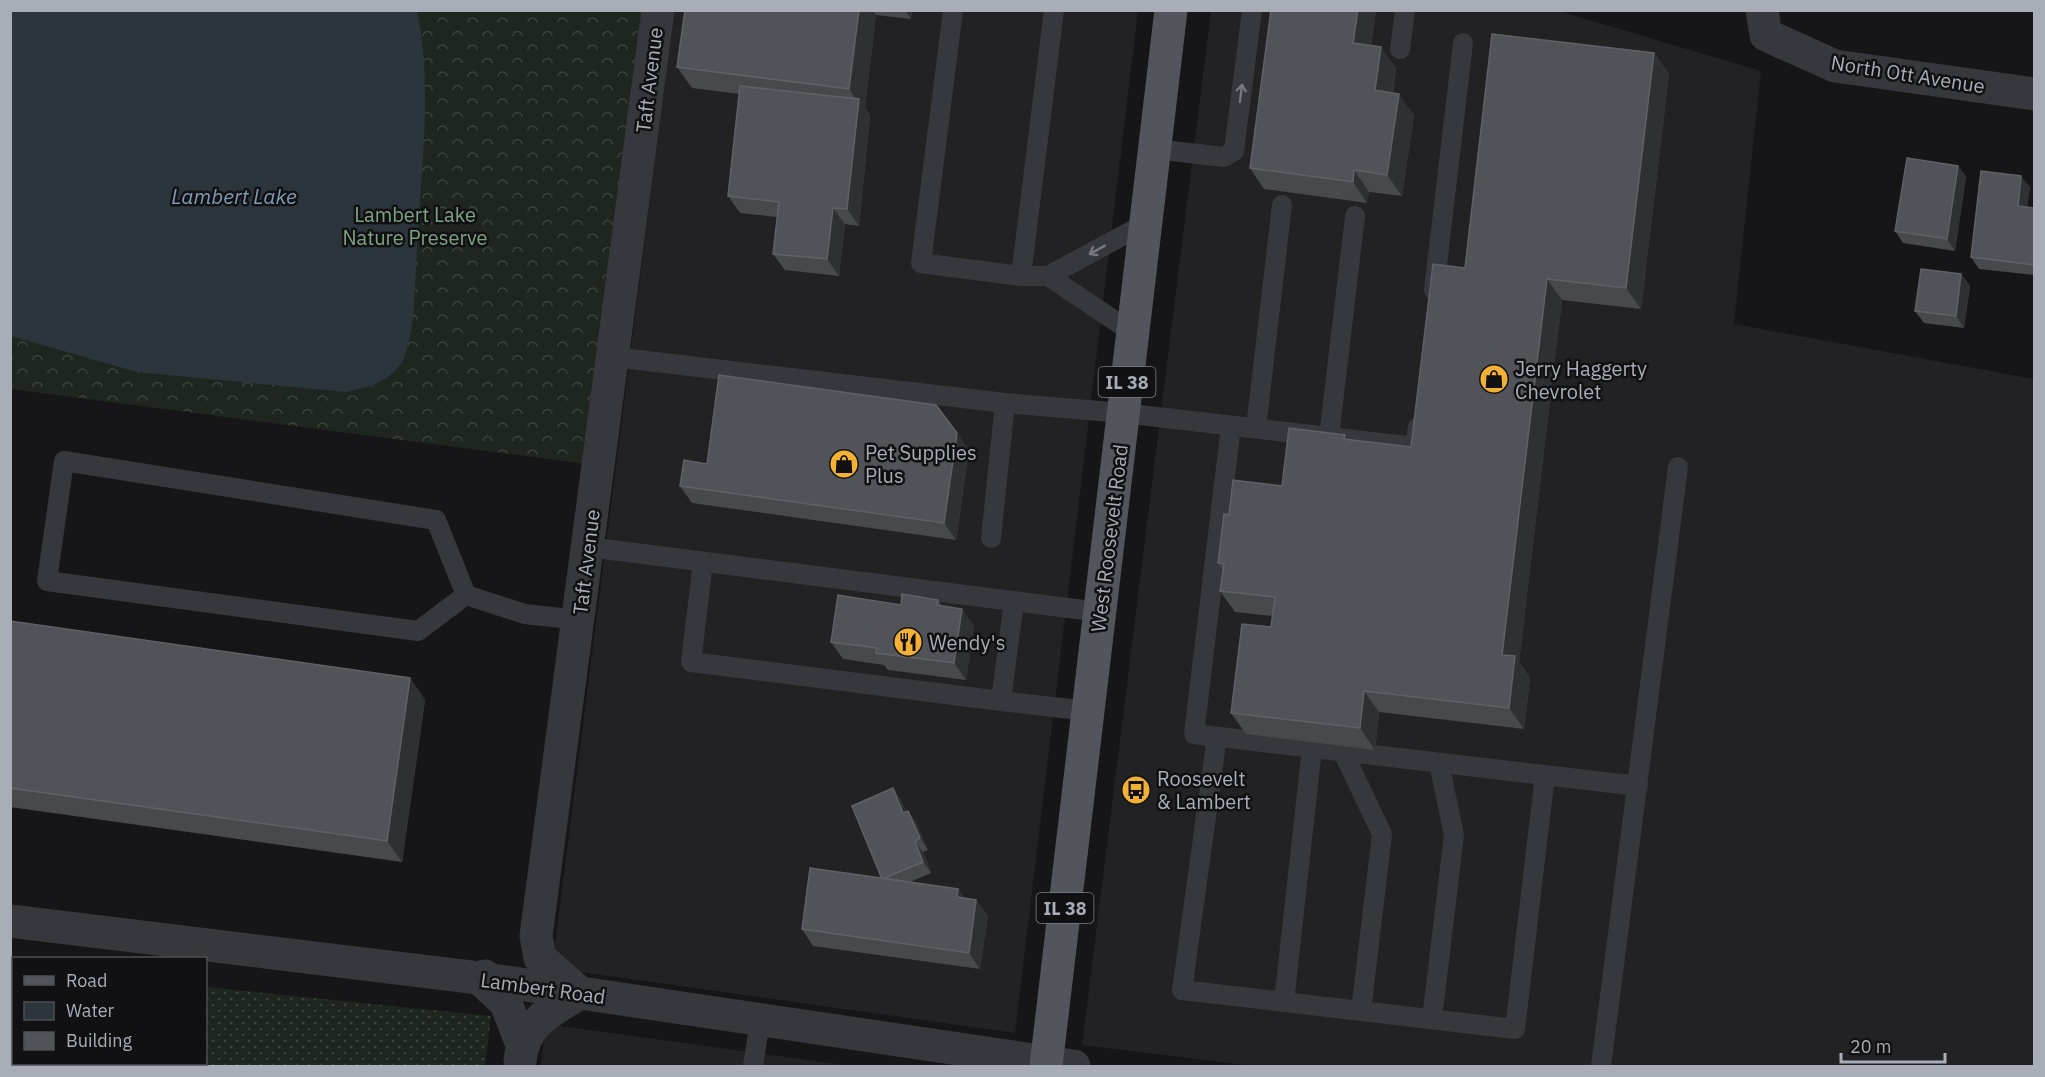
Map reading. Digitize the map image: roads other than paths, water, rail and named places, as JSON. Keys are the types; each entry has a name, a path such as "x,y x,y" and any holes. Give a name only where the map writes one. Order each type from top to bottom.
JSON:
{"main road":[{"name":"West Roosevelt Road","path":"1056,1065 1088,711 1171,10"}],"street":[{"name":"Taft Avenue","path":"580,993 540,958 536,936 658,10"},
{"name":"North Ott Avenue","path":"1763,14 1766,34 1835,66 2034,94"},
{"name":"Lambert Road","path":"10,921 479,978 1056,1065"},
{"path":"520,1056 506,1003 479,978 514,964 536,936"},
{"path":"520,1056 534,1023 580,993"}],"lane":[{"path":"953,10 921,262 1021,276 1048,276 1146,223"},
{"path":"1021,276 1054,10"},
{"path":"1155,149 1224,157 1234,151 1252,10"},
{"path":"1400,49 1405,10"},
{"path":"1432,304 1463,43"},
{"path":"1256,428 1282,205"},
{"path":"1329,437 1355,216"},
{"path":"1048,276 1133,333"},
{"path":"613,357 1005,403 1123,413 1415,447 1420,411"},
{"path":"991,538 1005,403"},
{"path":"1231,426 1194,734 1638,786"},
{"path":"64,461 436,520 466,595 418,632 47,580 64,461"},
{"path":"1601,1066 1678,466"},
{"path":"588,547 1100,612"},
{"path":"704,562 690,662 1088,711"},
{"path":"466,595 525,614 579,620"},
{"path":"1001,701 1014,601"},
{"path":"1217,737 1182,990 1515,1029 1545,775"},
{"path":"1284,1002 1312,748"},
{"path":"1343,752 1382,834 1361,1011"},
{"path":"1432,1019 1454,835 1439,763"},
{"path":"753,1066 760,1021"}],"water":[{"name":"Lambert Lake","path":"10,11 417,11 422,38 425,97 413,321 403,360 392,374 379,382 346,392 137,372 11,336"}],"place":[{"name":"Jerry Haggerty Chevrolet","path":"1494,379"},
{"name":"Pet Supplies Plus","path":"844,464"},
{"name":"Wendy's","path":"908,642"},
{"name":"Roosevelt & Lambert","path":"1136,790"}],"park label":[{"name":"Lambert Lake Nature Preserve","path":"415,226"}]}
